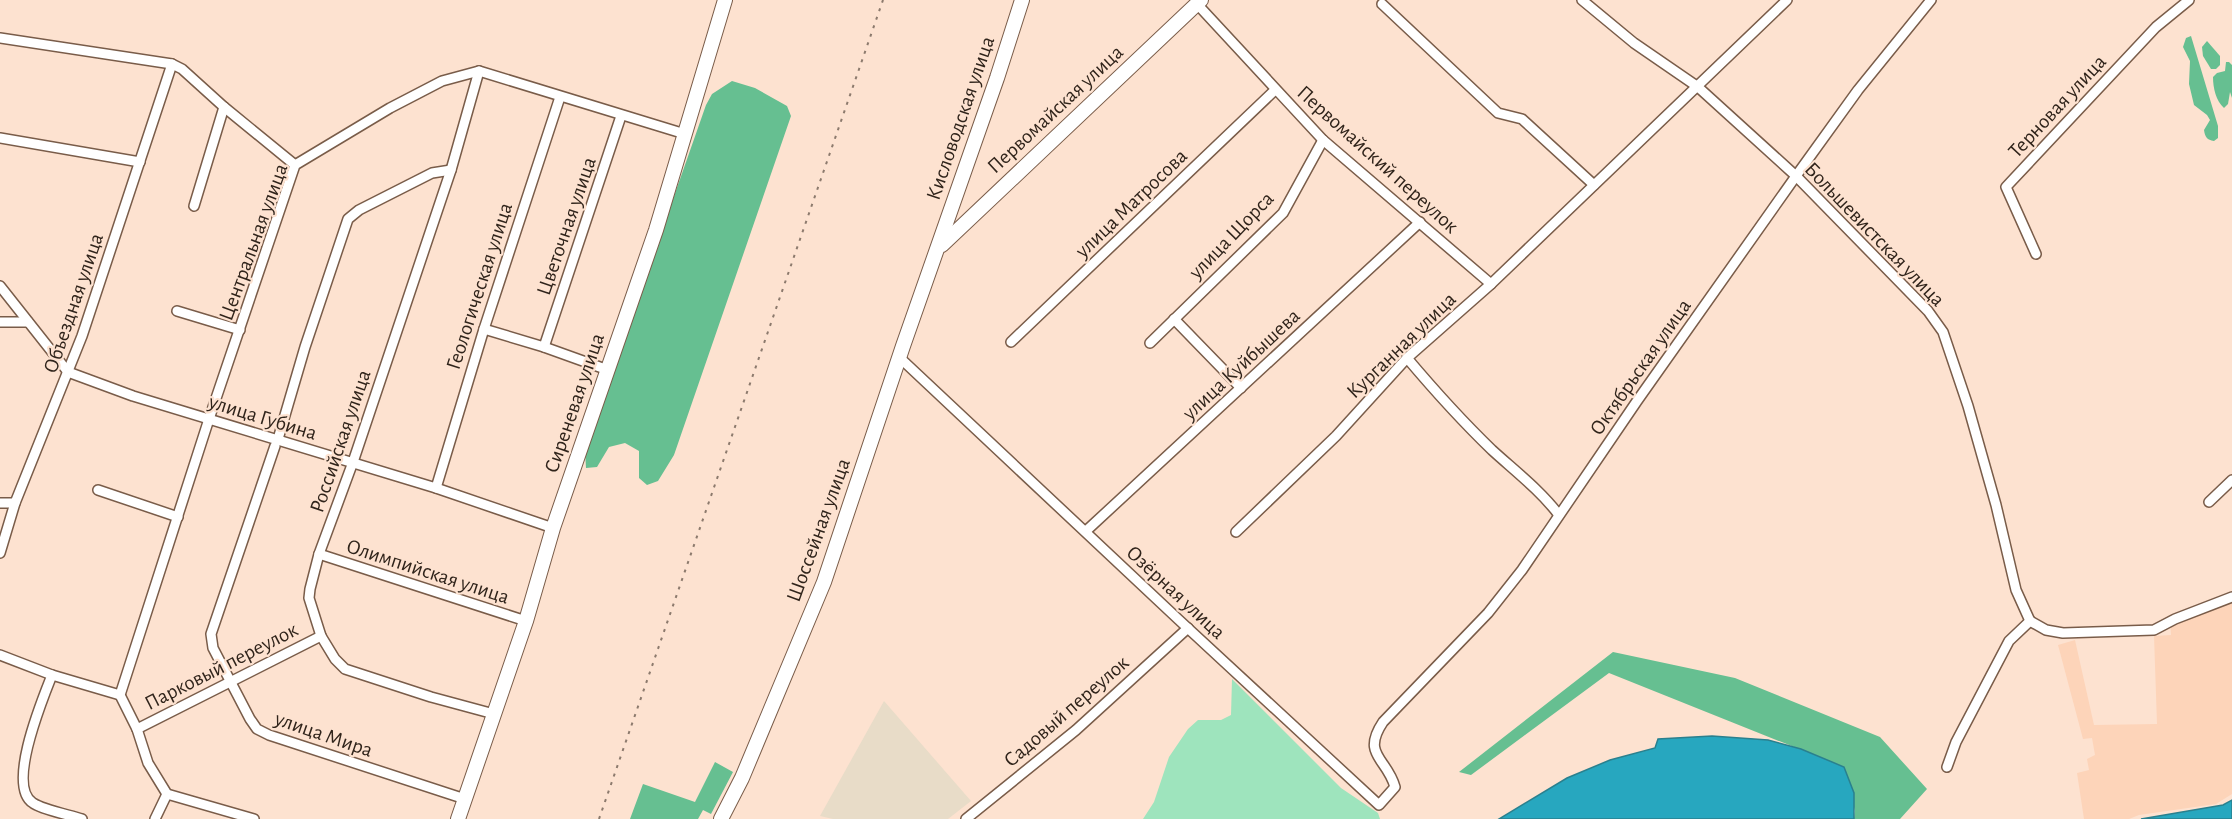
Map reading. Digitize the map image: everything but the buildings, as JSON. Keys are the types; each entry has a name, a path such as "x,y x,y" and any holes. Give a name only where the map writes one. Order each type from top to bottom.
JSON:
{"street":[{"name":"Сиреневая улица","path":"458,819 525,621 553,528 656,230 725,0"},
{"name":"Кисловодская улица","path":"938,249 1022,0"},
{"name":"Большевистская улица","path":"1582,0 1634,42 1698,87 1796,176 1928,311 1943,332 1968,406 1996,505 2016,590 2030,621"},
{"name":"Курганная улица","path":"1236,532 1336,436 1407,358 1491,284 1787,0"},
{"name":"Октябрьская улица","path":"1374,747 1374,739 1383,722 1488,613 1522,570 1796,176 1858,90 1931,0"},
{"name":"Терновая улица","path":"2036,254 2006,187 2156,27 2189,0"},
{"name":"Первомайская улица","path":"938,249 1199,2"},
{"name":"Первомайский переулок","path":"1199,2 1275,90 1323,140 1491,284"},
{"path":"1382,4 1498,113 1522,119 1594,185"},
{"path":"0,38 172,64 182,69 295,165"},
{"name":"Объездная улица","path":"0,553 15,503 82,336 172,64"},
{"path":"479,71 684,134"},
{"name":"Центральная улица","path":"120,695 209,419 295,165 390,108 442,81 479,71"},
{"name":"Российская улица","path":"479,71 451,170 353,462 319,554 309,598 321,636 335,659 345,669 431,697 494,714"},
{"name":"улица Матросова","path":"1011,342 1275,90"},
{"name":"Геологическая улица","path":"436,488 484,329 560,97"},
{"path":"194,206 224,107"},
{"name":"Цветочная улица","path":"544,346 621,116"},
{"path":"0,138 140,162"},
{"name":"улица Щорса","path":"1150,343 1283,213 1323,140"},
{"name":"улица Мира","path":"451,170 432,173 359,210 348,219 305,346 276,443 211,634 213,648 257,729 465,799"},
{"name":"улица Куйбышева","path":"1086,531 1420,222"},
{"name":"Шоссейная улица","path":"721,819 742,778 824,582 938,249"},
{"path":"0,286 68,372"},
{"path":"177,311 240,330"},
{"path":"1174,320 1241,388"},
{"path":"0,322 28,322"},
{"path":"484,329 544,346 608,370"},
{"name":"Озёрная улица","path":"900,357 1379,804 1395,787 1374,747"},
{"path":"1407,358 1453,412 1523,480 1546,497 1559,515"},
{"name":"улица Губина","path":"68,372 276,443 353,462 553,528"},
{"path":"2209,502 2232,480"},
{"path":"98,490 178,518"},
{"path":"0,503 15,503"},
{"name":"Олимпийская улица","path":"319,554 525,621"},
{"path":"1947,767 1956,742 2009,641 2030,621 2046,630 2063,633 2154,630 2175,619 2232,597"},
{"name":"Садовый переулок","path":"966,819 1076,730 1188,628"},
{"name":"Парковый переулок","path":"137,729 321,636"},
{"path":"0,655 52,675 120,695 137,729 148,763 167,794 233,816 254,819"},
{"path":"52,675 30,734 23,784 32,803 82,819"},
{"path":"155,819 167,794"}],"shaded area":[{"path":"2232,595 2232,794 2216,804 2139,815 2129,819 2084,819 2077,773 2089,770 2087,759 2095,755 2092,738 2083,739 2058,645 2075,640 2094,725 2157,724 2154,636 2171,635 2170,618"},
{"path":"884,701 971,801 948,819 833,819 820,816"}],"green space":[{"path":"2191,36 2218,126 2218,138 2214,141 2206,136 2204,130 2210,120 2194,105 2189,84 2190,61 2183,47 2186,38"},
{"path":"2207,41 2220,56 2220,65 2216,69 2211,69 2203,56 2202,47"},
{"path":"2226,62 2232,65 2232,98 2230,92 2228,104 2224,108 2216,94 2213,77 2225,71"},
{"path":"732,81 755,88 787,106 791,116 674,455 658,481 647,485 639,478 639,451 625,443 609,447 597,467 586,468 585,450 706,105 712,94"},
{"path":"1613,652 1735,678 1880,737 1927,789 1900,819 1854,819 1855,811 1844,767 1609,673 1471,775 1459,772"},
{"path":"1232,679 1341,788 1378,813 1380,819 1143,819 1154,802 1169,757 1188,729 1198,720 1221,720 1231,715"},
{"path":"715,762 733,772 711,814 703,810 698,819 630,819 643,784 695,802"}],"water":[{"path":"1712,736 1768,740 1801,749 1844,767 1854,793 1854,819 1499,819 1567,778 1610,760 1655,748 1658,739"},
{"path":"2232,800 2232,819 2141,819 2223,805"}],"railway":[{"path":"599,819 883,0"}]}
